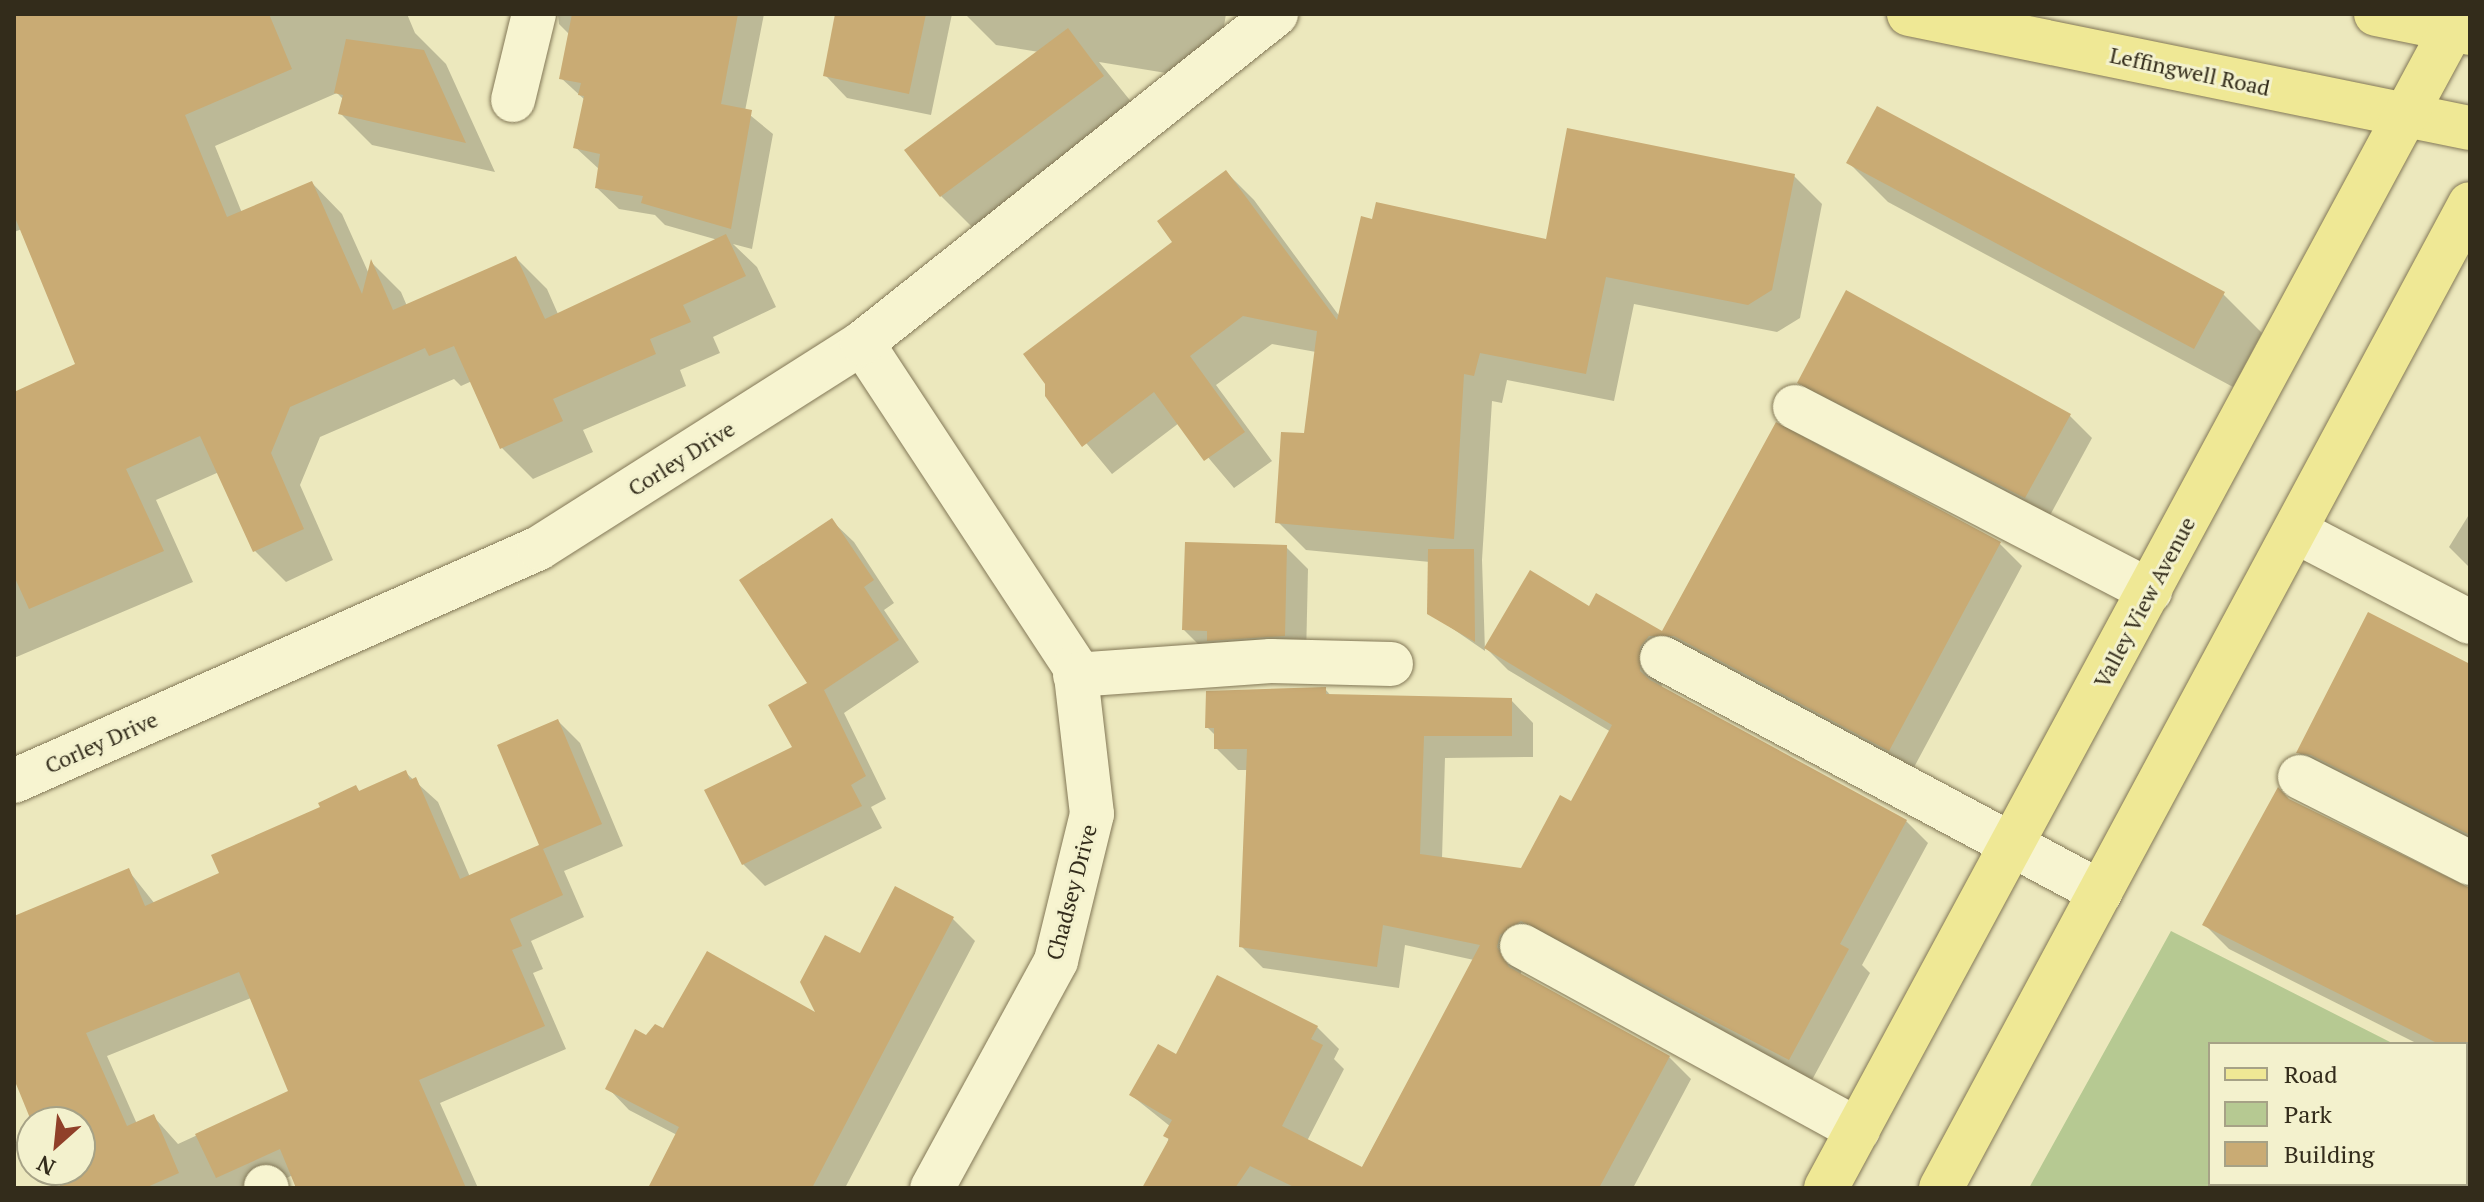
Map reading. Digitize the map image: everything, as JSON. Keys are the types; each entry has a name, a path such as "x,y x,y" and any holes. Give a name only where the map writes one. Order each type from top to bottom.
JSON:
{"main road":[{"name":"Leffingwell Road","path":"1909,14 2470,128"},
{"path":"2376,14 2460,25"},
{"name":"Valley View Avenue","path":"1826,1188 2407,115 2460,25"},
{"path":"1941,1188 2470,204"}],"street":[{"path":"513,100 534,14"},
{"name":"Corley Drive","path":"14,781 539,548 862,343 1276,14"},
{"name":"Chadsey Drive","path":"862,343 1075,675 1092,814 1056,961 932,1188"},
{"path":"1795,407 2150,591"},
{"path":"2295,531 2470,622"},
{"path":"1662,658 2101,892"},
{"path":"1075,675 1271,661 1391,664"},
{"path":"2300,777 2470,863"},
{"path":"1522,946 1858,1130"}],"green space":[{"path":"2171,931 2390,1042 2208,1042 2208,1186 2468,1186 2468,1134 2470,1188 2029,1188"}],"building":[{"path":"14,14 269,14 292,69 185,115 227,217 312,181 362,294 371,259 393,310 516,256 545,319 726,234 746,276 683,305 691,322 650,339 656,354 553,399 563,421 500,449 454,346 429,356 425,348 290,407 271,453 304,529 253,552 200,436 126,469 164,551 29,609 14,576 14,392 75,364 14,215"},
{"path":"572,14 738,14 721,104 752,110 731,229 641,203 643,196 595,188 600,154 573,148 584,96 578,95 581,83 559,79"},
{"path":"835,14 926,14 909,94 823,76"},
{"path":"1068,28 1104,76 940,197 904,150"},
{"path":"346,39 424,50 466,143 338,114 343,95 334,93"},
{"path":"1877,106 2225,292 2194,349 1846,163"},
{"path":"1567,128 1795,174 1772,290 1748,305 1606,277 1586,374 1480,353 1474,376 1464,374 1454,539 1275,523 1281,432 1304,433 1317,331 1243,316 1190,356 1245,432 1204,461 1154,392 1082,447 1045,396 1045,384 1023,354 1172,242 1157,221 1226,170 1337,320 1361,216 1372,219 1376,202 1546,239"},
{"path":"1846,290 2071,414 2025,498 1797,383"},
{"path":"1776,422 2001,542 1889,751 1674,636 1649,636 1640,647 1640,671 1650,680 1907,820 1840,944 1849,949 1789,1060 1521,921 1500,935 1497,947 1509,967 1670,1056 1599,1188 1296,1188 1250,1166 1235,1188 1142,1188 1169,1139 1163,1136 1172,1120 1129,1095 1158,1044 1176,1054 1217,975 1318,1026 1311,1039 1323,1045 1282,1126 1362,1167 1480,945 1383,925 1377,967 1239,947 1247,749 1214,749 1214,728 1205,728 1206,691 1326,687 1326,694 1512,698 1512,736 1424,736 1420,854 1521,868 1560,795 1571,801 1612,725 1484,648 1530,570 1589,606 1596,593 1662,631"},
{"path":"832,518 874,580 864,587 899,640 824,690 866,776 851,785 862,806 742,865 704,790 792,747 768,705 807,683 739,580"},
{"path":"1185,542 1287,545 1285,636 1207,641 1207,631 1182,630"},
{"path":"1428,549 1474,549 1475,642 1427,614"},
{"path":"2368,612 2470,664 2470,835 2311,755 2296,753"},
{"path":"558,719 602,824 543,849 563,895 510,919 522,946 512,950 545,1026 419,1080 466,1188 296,1188 280,1149 216,1178 195,1134 288,1091 239,972 86,1033 127,1126 154,1114 179,1173 145,1188 61,1188 96,1186 96,1106 25,1106 14,1079 14,916 129,868 145,906 219,873 211,855 320,807 318,803 356,785 359,791 406,770 410,780 416,777 460,879 539,845 497,745"},
{"path":"2278,787 2289,799 2470,888 2470,1060 2468,1042 2435,1042 2202,925"},
{"path":"895,886 954,917 812,1188 648,1188 679,1127 605,1089 635,1029 646,1035 655,1024 663,1028 707,951 815,1012 800,982 825,935 860,953"}]}
